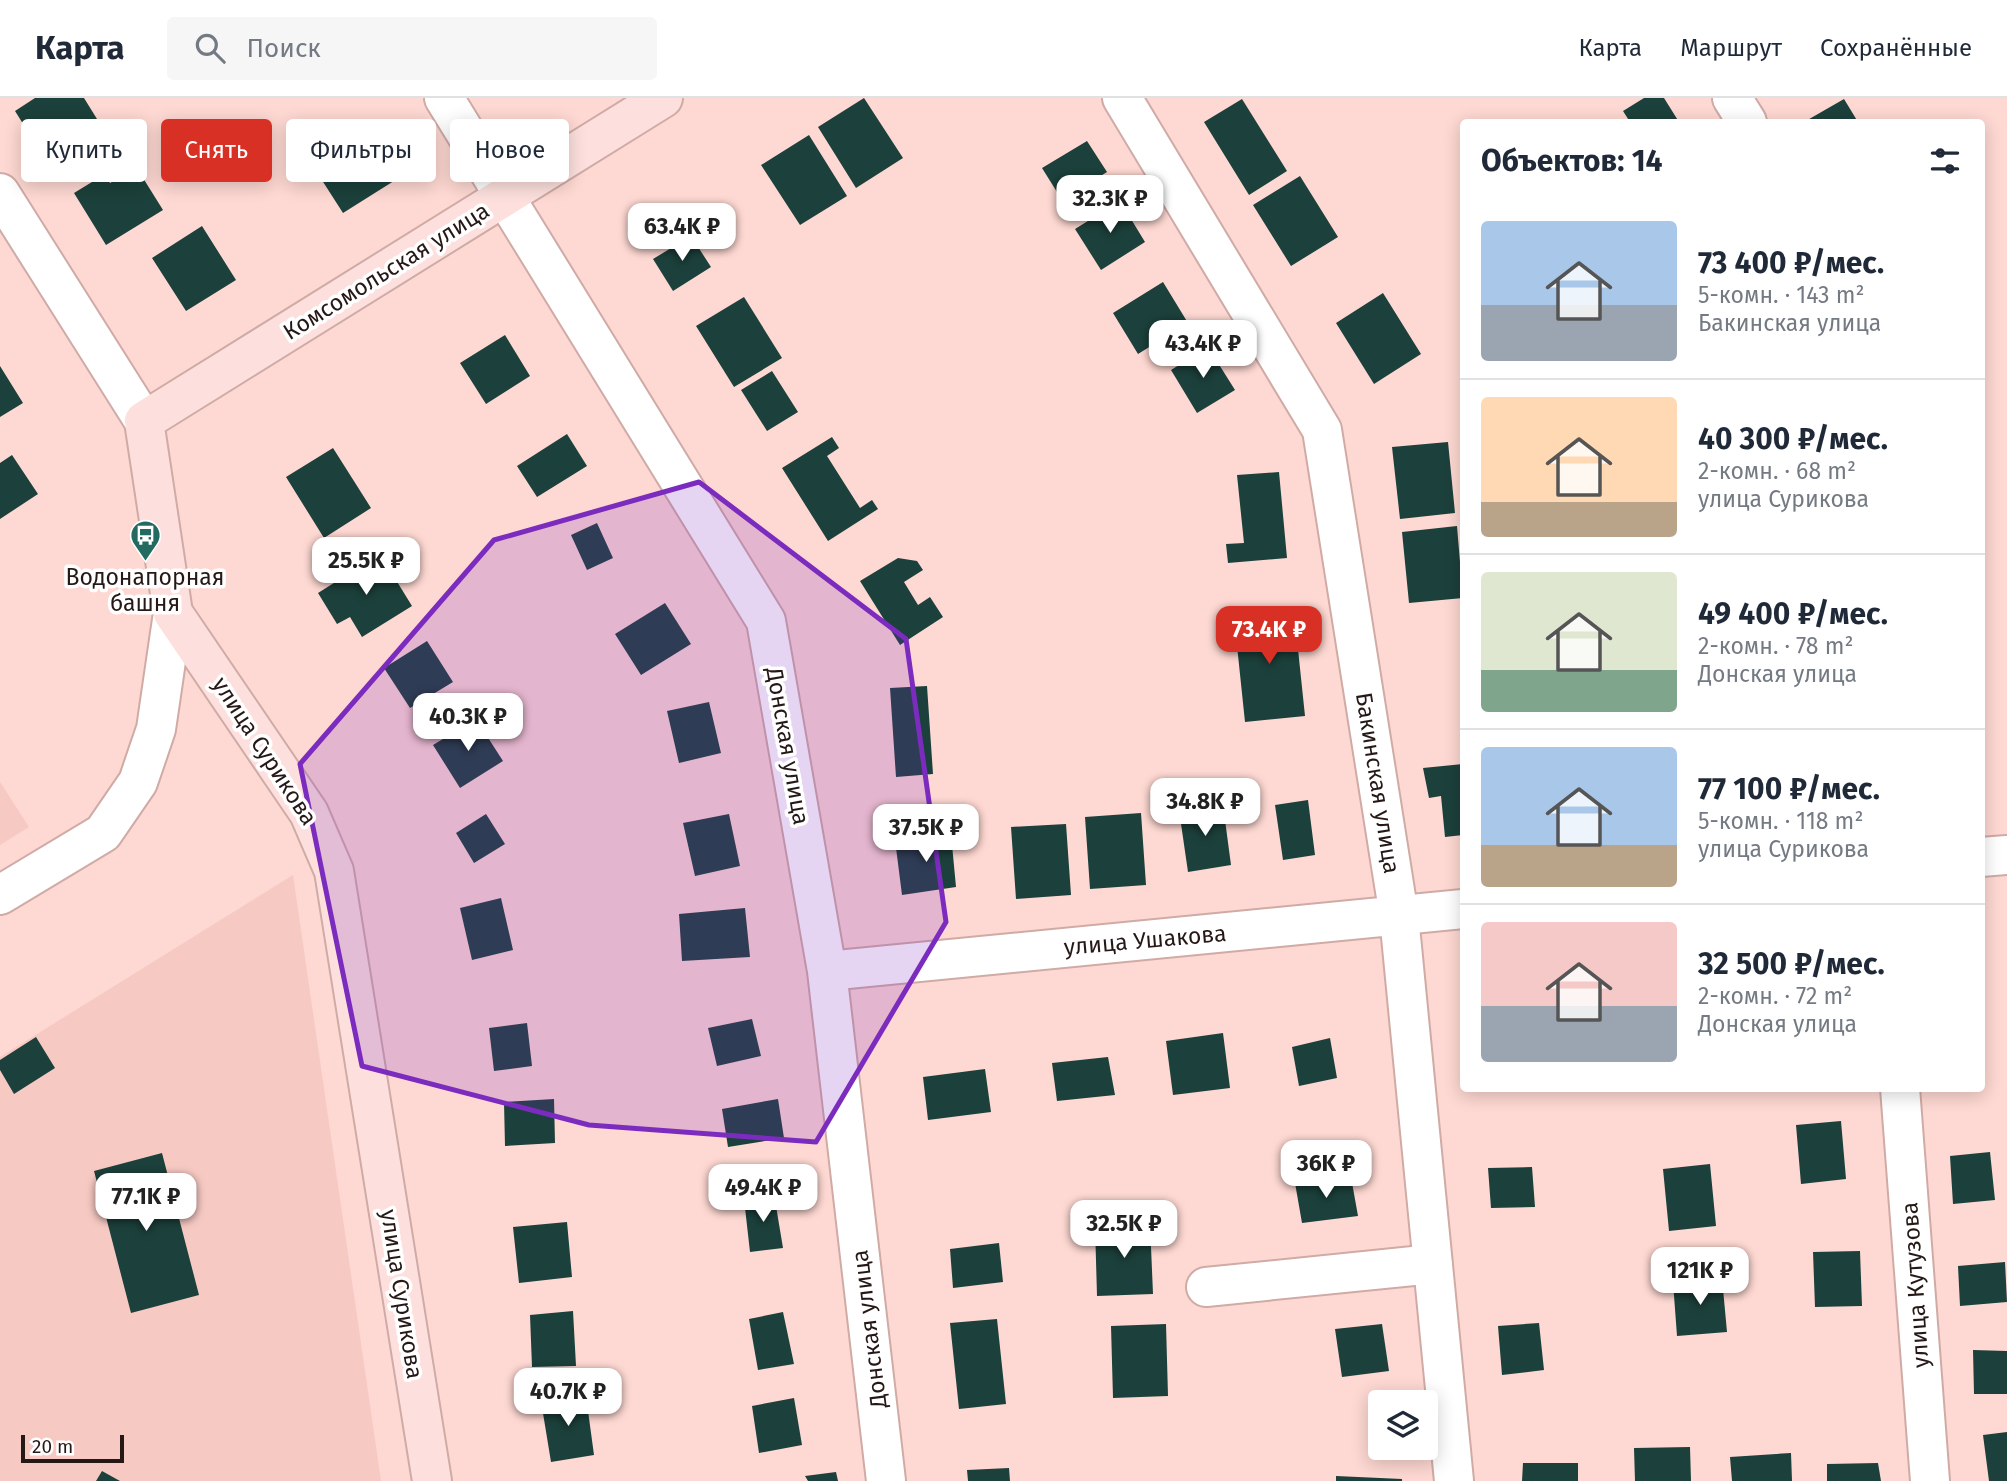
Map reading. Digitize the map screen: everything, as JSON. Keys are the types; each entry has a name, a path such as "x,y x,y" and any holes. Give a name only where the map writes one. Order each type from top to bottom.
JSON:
{"street":[{"name":"Донская улица","path":"444,98 766,621 827,971 886,1481"},
{"name":"Комсомольская улица","path":"144,421 663,98"},
{"name":"Бакинская улица","path":"1122,98 1322,430 1399,916 1454,1481"},
{"path":"1732,98 1745,119"},
{"name":"улица Сурикова","path":"0,192 144,421 173,613 309,813 334,871 432,1481"},
{"path":"0,895 103,833 138,782 156,729 173,613"},
{"path":"1985,857 2007,855"},
{"name":"улица Ушакова","path":"827,971 1460,909"},
{"name":"улица Кутузова","path":"1900,1092 1930,1481"},
{"path":"1206,1287 1433,1264"}],"highlighted area":[{"path":"699,482 906,639 946,922 816,1142 589,1125 362,1066 300,764 494,540"}],"shaded area":[{"path":"0,782 29,827 0,845"},
{"path":"293,875 381,1481 0,1481 0,1057"}],"building":[{"path":"35,98 84,98 97,119 21,121 15,111"},
{"path":"864,98 903,158 856,188 818,127"},
{"path":"1644,98 1664,98 1677,119 1628,119 1623,111"},
{"path":"1242,99 1287,171 1249,195 1204,122"},
{"path":"1844,99 1856,119 1809,119"},
{"path":"809,135 847,196 800,225 761,165"},
{"path":"1087,141 1107,172 1062,200 1042,168"},
{"path":"1300,176 1338,237 1291,266 1253,205"},
{"path":"92,182 146,182 163,210 106,245 74,193"},
{"path":"323,182 392,182 343,213"},
{"path":"1120,201 1145,242 1101,270 1075,229"},
{"path":"202,226 236,280 186,311 152,258"},
{"path":"691,236 711,267 673,291 653,259"},
{"path":"1163,282 1188,323 1138,354 1113,313"},
{"path":"1383,293 1421,354 1374,384 1336,323"},
{"path":"744,297 782,358 734,387 696,326"},
{"path":"505,335 530,376 486,404 460,363"},
{"path":"1208,347 1235,390 1197,413 1171,370"},
{"path":"0,366 23,403 0,417"},
{"path":"772,371 798,412 767,431 741,390"},
{"path":"567,434 587,466 537,497 517,466"},
{"path":"832,437 839,448 827,456 860,508 872,500 878,509 828,541 782,468"},
{"path":"1448,442 1455,513 1400,519 1392,447"},
{"path":"333,448 371,508 324,538 286,477"},
{"path":"12,455 38,494 0,519 0,463"},
{"path":"1279,472 1287,558 1228,563 1226,544 1244,543 1237,475"},
{"path":"597,523 613,558 587,570 571,535"},
{"path":"1457,526 1460,598 1409,603 1402,532"},
{"path":"380,554 412,606 362,637 350,617 337,624 318,593"},
{"path":"898,558 917,561 923,570 904,582 918,605 930,597 943,617 900,645 860,581"},
{"path":"665,603 691,644 641,675 615,634"},
{"path":"1294,611 1305,716 1245,722 1234,617"},
{"path":"427,641 453,682 410,708 384,668"},
{"path":"927,686 933,774 896,777 890,688"},
{"path":"709,702 721,753 679,763 667,711"},
{"path":"476,719 503,761 460,788 433,745"},
{"path":"1460,764 1460,835 1445,837 1441,796 1429,798 1423,768"},
{"path":"1308,800 1315,855 1283,860 1275,805"},
{"path":"1223,805 1231,865 1188,872 1179,810"},
{"path":"1141,813 1146,885 1090,889 1085,817"},
{"path":"486,814 505,844 474,863 456,833"},
{"path":"729,814 740,866 695,876 683,823"},
{"path":"1066,824 1071,895 1016,899 1011,827"},
{"path":"951,834 956,887 902,895 895,840"},
{"path":"501,898 513,950 472,960 460,908"},
{"path":"745,908 750,957 682,961 679,914"},
{"path":"752,1019 761,1056 717,1066 708,1028"},
{"path":"527,1023 532,1066 494,1071 489,1028"},
{"path":"1223,1033 1230,1088 1173,1095 1166,1041"},
{"path":"36,1037 55,1068 14,1094 0,1070 0,1060"},
{"path":"1330,1038 1337,1078 1299,1086 1292,1047"},
{"path":"1108,1057 1115,1095 1057,1101 1052,1063"},
{"path":"985,1069 991,1112 928,1120 923,1077"},
{"path":"554,1099 555,1143 505,1146 504,1102"},
{"path":"778,1099 784,1138 728,1147 722,1109"},
{"path":"1841,1121 1846,1179 1801,1184 1796,1125"},
{"path":"1990,1152 1995,1200 1953,1204 1950,1156"},
{"path":"162,1153 199,1295 131,1313 94,1171"},
{"path":"1710,1164 1716,1226 1669,1231 1663,1169"},
{"path":"1532,1167 1535,1207 1491,1208 1488,1168"},
{"path":"1351,1177 1358,1216 1302,1223 1295,1183"},
{"path":"774,1194 783,1248 750,1252 744,1199"},
{"path":"567,1222 572,1277 519,1283 513,1227"},
{"path":"1150,1223 1153,1294 1097,1296 1095,1225"},
{"path":"999,1243 1003,1282 953,1288 950,1249"},
{"path":"1860,1251 1862,1306 1815,1307 1813,1252"},
{"path":"2005,1262 2007,1302 1960,1306 1958,1266"},
{"path":"1722,1278 1727,1332 1677,1336 1673,1282"},
{"path":"573,1311 576,1366 532,1367 530,1315"},
{"path":"783,1312 794,1364 758,1370 749,1319"},
{"path":"997,1319 1006,1404 959,1409 950,1323"},
{"path":"1539,1323 1544,1370 1502,1375 1498,1326"},
{"path":"1166,1324 1168,1396 1113,1398 1111,1326"},
{"path":"1382,1324 1389,1371 1342,1377 1335,1329"},
{"path":"1973,1350 2007,1351 2007,1394 1974,1394"},
{"path":"586,1396 594,1455 551,1462 541,1401"},
{"path":"794,1398 802,1445 759,1453 752,1406"},
{"path":"2007,1432 2007,1481 1989,1481 1983,1435"},
{"path":"1690,1447 1691,1481 1635,1481 1634,1448"},
{"path":"1791,1453 1792,1481 1732,1481 1730,1457"},
{"path":"1523,1463 1578,1463 1578,1481 1522,1481"},
{"path":"1878,1463 1881,1481 1827,1481 1827,1464"},
{"path":"1009,1468 1010,1481 968,1481 967,1470"},
{"path":"102,1471 120,1481 96,1481"},
{"path":"836,1472 838,1481 808,1481 805,1476"},
{"path":"1336,1476 1402,1479 1402,1481 1336,1481"}],"place":[{"name":"Водонапорная башня","path":"145,563"}]}
